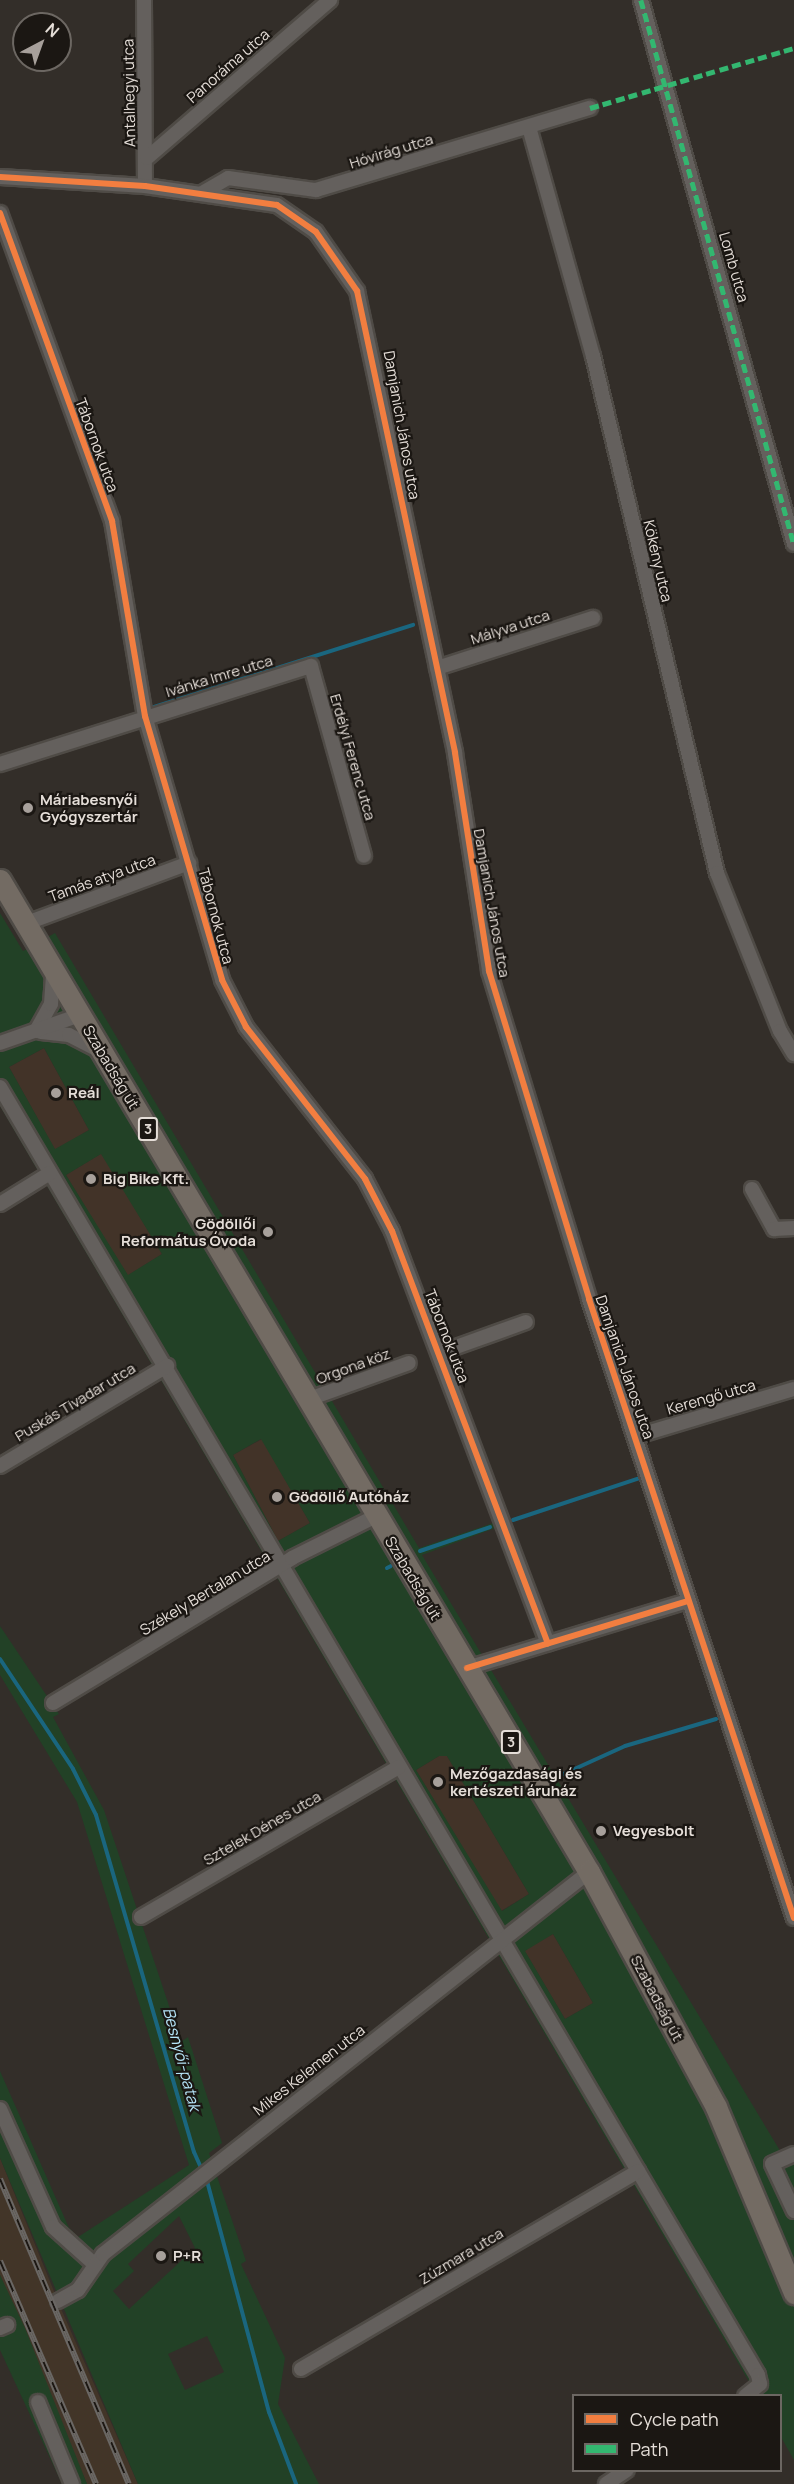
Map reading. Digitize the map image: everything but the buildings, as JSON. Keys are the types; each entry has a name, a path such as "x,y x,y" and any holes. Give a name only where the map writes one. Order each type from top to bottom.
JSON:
{"main road":[{"name":"Szabadság út","path":"0,880 589,1872 716,2107 794,2293"}],"street":[{"name":"Antalhegyi utca","path":"144,0 147,158 145,186"},
{"name":"Panoráma utca","path":"147,158 330,0"},
{"name":"Lomb utca","path":"641,0 794,544"},
{"name":"Hóvirág utca","path":"202,193 228,178 316,190 590,108"},
{"name":"Kökény utca","path":"529,127 593,356 696,800 720,884 766,999 794,1054"},
{"name":"Damjanich János utca","path":"0,177 145,186 264,202 297,214 327,246 357,291 437,668 489,971 589,1299 637,1436 687,1602 794,1918"},
{"name":"Tábornok utca","path":"0,213 114,530 145,716 233,1007 365,1179 442,1352 548,1643"},
{"name":"Mályva utca","path":"437,668 593,618"},
{"name":"Ivánka Imre utca","path":"0,764 145,716 311,666"},
{"name":"Erdélyi Ferenc utca","path":"311,666 364,856"},
{"name":"Tamás atya utca","path":"27,923 189,863"},
{"path":"36,1032 51,1004 53,969"},
{"path":"0,1043 80,1015"},
{"path":"36,1032 69,1035 101,1050"},
{"path":"0,1087 167,1366 760,2384 748,2394"},
{"path":"0,1204 50,1173"},
{"path":"752,1189 774,1230 794,1228"},
{"path":"442,1352 526,1322"},
{"name":"Orgona köz","path":"309,1399 409,1363"},
{"name":"Puskás Tivadar utca","path":"0,1466 167,1366"},
{"name":"Kerengő utca","path":"637,1436 794,1389"},
{"name":"Székely Bertalan utca","path":"53,1703 284,1566 376,1516"},
{"path":"467,1668 687,1602"},
{"name":"Sztelek Dénes utca","path":"141,1917 399,1767"},
{"name":"Mikes Kelemen utca","path":"58,2301 78,2290 93,2262 213,2165 589,1872"},
{"path":"0,2109 53,2227 93,2262"},
{"path":"794,2154 772,2164 794,2211"},
{"name":"Zúzmara utca","path":"301,2369 638,2171"},
{"path":"38,2402 72,2484"},
{"path":"606,2484 624,2472"}],"shaded area":[{"name":"Reál","path":"44,1048 89,1130 55,1150 9,1067"},
{"path":"102,1153 162,1254 127,1276 66,1175"},
{"name":"Gödöllő Autóház","path":"262,1439 310,1523 278,1541 233,1455"},
{"path":"439,1756 447,1756 529,1894 501,1911 416,1770"},
{"path":"553,1934 593,2003 565,2019 524,1950"},
{"path":"0,2158 62,2311 138,2484 87,2484 39,2372 0,2275"}],"green space":[{"path":"0,913 23,951 55,933 419,1548 496,1522 498,1527 422,1555 782,2154 794,2148 794,2460 782,2439 782,2394 756,2394 0,1106","holes":["44,1048 89,1130 55,1149 9,1067","101,1154 162,1254 128,1275 66,1175","261,1439 310,1523 278,1541 233,1455","439,1756 447,1756 529,1894 502,1911 416,1770","553,1934 593,2003 565,2019 525,1951"]},
{"path":"0,1626 59,1714 53,1717 104,1810 181,2042 188,2037 222,2143 209,2153 246,2261 241,2264 285,2358 278,2404 319,2484 138,2484 0,2158 0,2071 69,2228 78,2237 189,2165 77,1802 0,1675","holes":["179,2216 195,2248 129,2309 113,2291 134,2271 128,2264","207,2336 224,2372 185,2390 168,2354"]},
{"path":"0,2275 25,2328 87,2484 62,2484 0,2350"}],"waterway":[{"path":"151,708 413,625"},
{"path":"513,1520 640,1478"},
{"path":"420,1551 490,1527"},
{"path":"387,1568 391,1566"},
{"name":"Besnyői-patak","path":"0,1659 73,1769 96,1815 194,2152 207,2181 269,2412 296,2484"},
{"path":"559,1776 625,1746 716,1719"}],"railway":[{"path":"0,2179 129,2484"},
{"path":"0,2261 96,2484"}],"marked path":[{"path":"641,0 794,544"},
{"path":"590,108 794,48"}],"cycle path":[{"path":"0,177 145,186 277,205 316,232 357,291 455,753 489,971 589,1299 794,1918"},
{"path":"0,213 112,521 145,716 222,980 246,1027 365,1179 392,1231 548,1643"},
{"path":"467,1668 687,1601"}],"place":[{"name":"Máriabesnyői Gyógyszertár","path":"28,808"},
{"name":"Reál","path":"56,1093"},
{"name":"Big Bike Kft.","path":"91,1179"},
{"name":"Gödöllői Református Óvoda","path":"268,1232"},
{"name":"Gödöllő Autóház","path":"277,1497"},
{"name":"Mezőgazdasági és kertészeti áruház","path":"438,1782"},
{"name":"Vegyesbolt","path":"601,1831"},
{"name":"P+R","path":"161,2256"}]}
